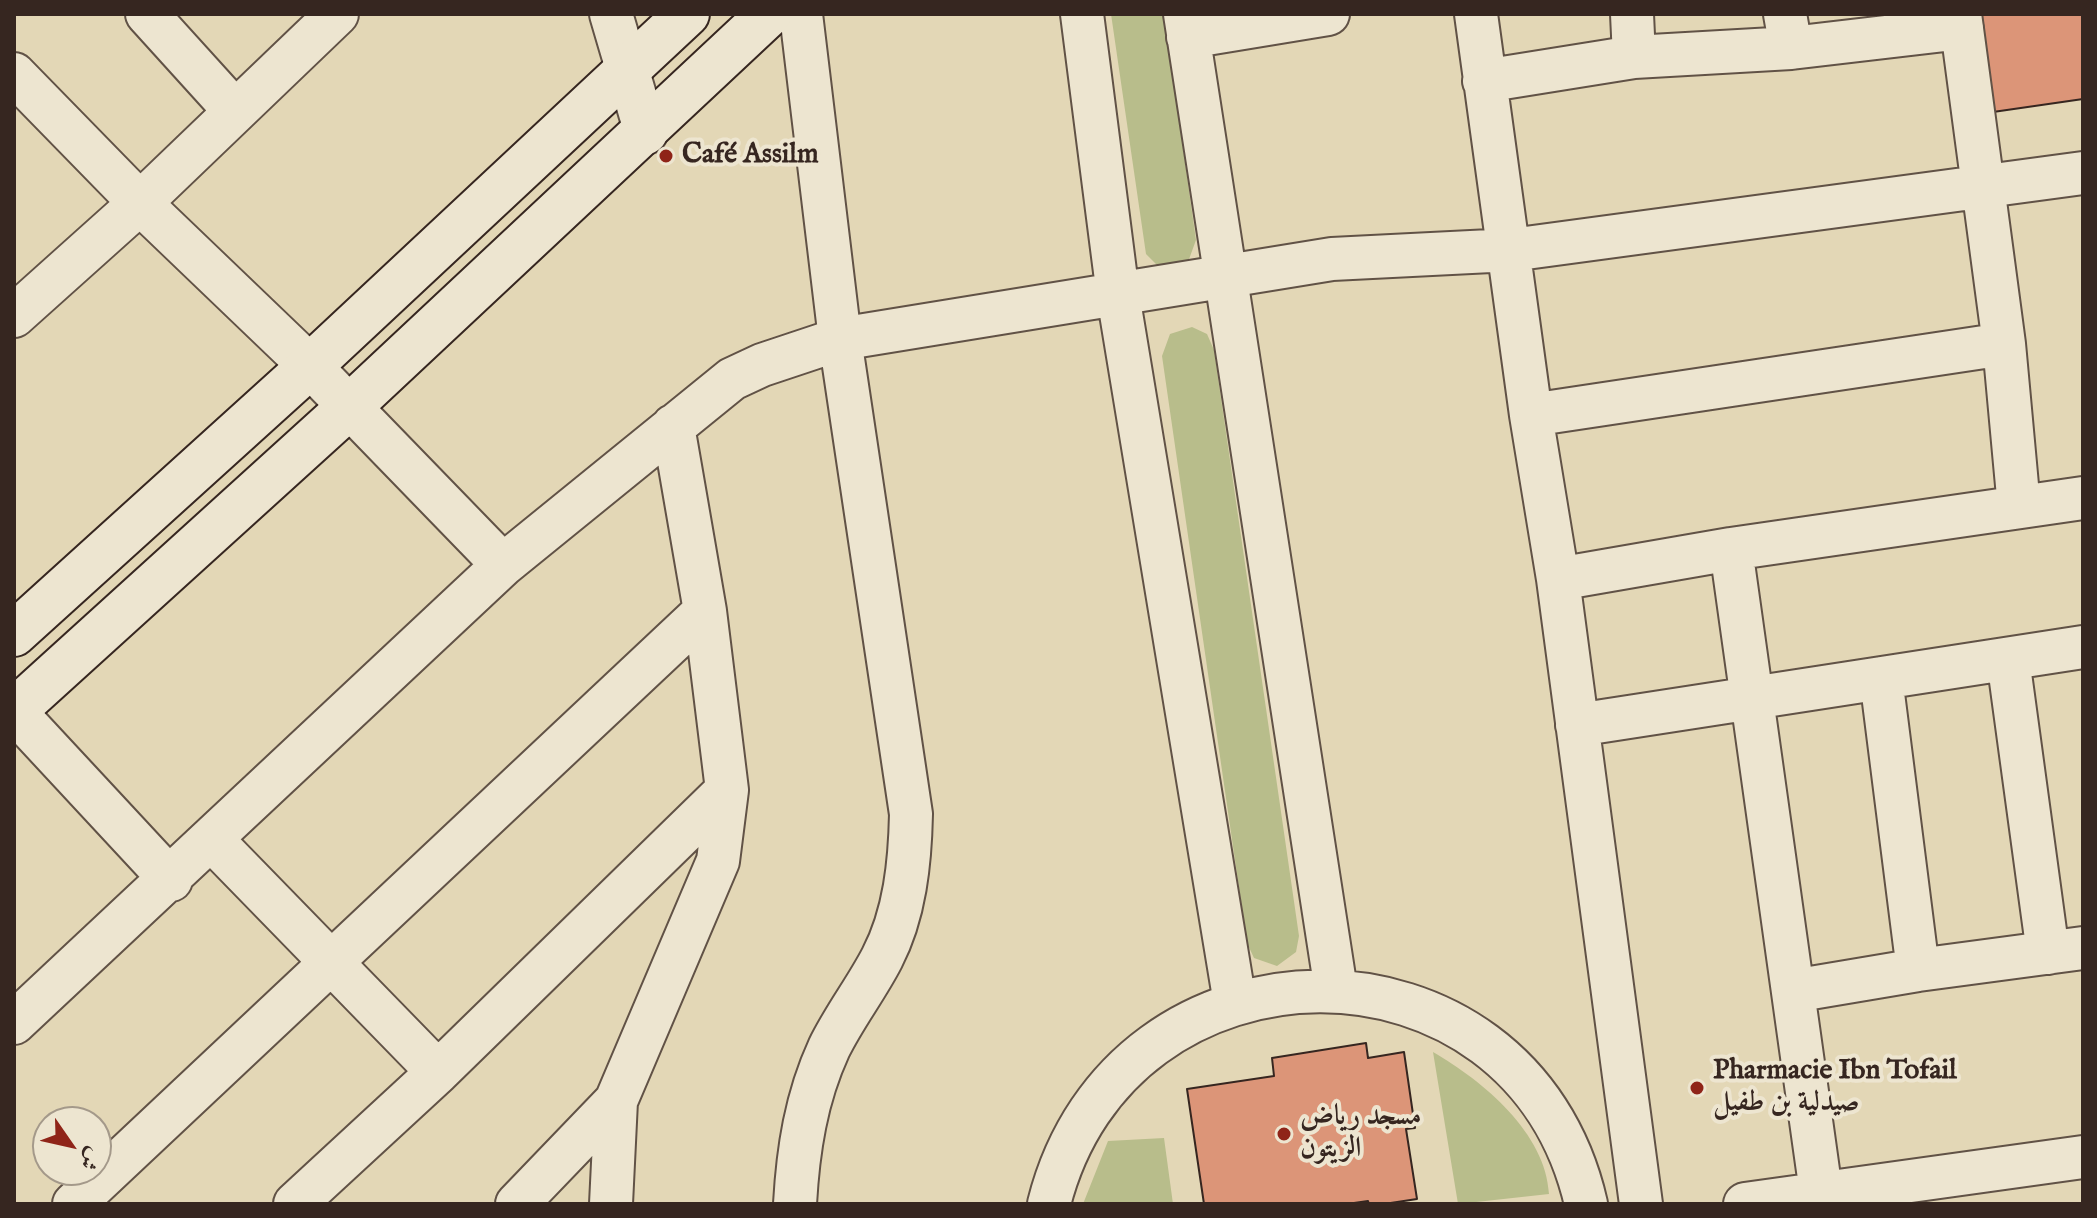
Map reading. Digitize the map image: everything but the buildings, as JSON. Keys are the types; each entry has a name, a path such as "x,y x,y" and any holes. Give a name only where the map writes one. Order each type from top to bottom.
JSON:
{"street":[{"path":"147,14 234,110"},
{"path":"19,302 140,203 337,14"},
{"path":"611,14 646,133"},
{"path":"14,634 310,366 687,14"},
{"path":"171,880 14,711 646,133 769,14"},
{"path":"795,1204 805,1114 829,1048 884,956 898,919 910,848 911,814 840,339 801,14"},
{"path":"1082,14 1118,295 1235,1003"},
{"path":"1328,14 1186,26 1336,990"},
{"path":"1476,14 1511,250 1531,415 1558,579 1641,1204"},
{"path":"1632,14 1634,57"},
{"path":"1484,81 1788,31 1961,21 2004,344 2019,507"},
{"path":"14,74 140,203 310,366 503,565"},
{"path":"14,1023 171,880 503,565 732,379 840,339 1224,275 1332,259 1511,250 2083,173"},
{"path":"1531,415 2004,344"},
{"path":"611,1204 616,1101 718,861 727,790 705,611 673,426"},
{"path":"1558,579 1731,549 2083,498"},
{"path":"1731,549 1821,1192"},
{"path":"74,1204 705,611"},
{"path":"1577,725 2083,647"},
{"path":"1793,991 2066,950 2008,659"},
{"path":"1881,678 1918,970"},
{"path":"295,1204 438,1072 727,790"},
{"path":"212,840 329,964 438,1072"},
{"path":"1049,1204 1056,1177 1074,1136 1098,1099 1127,1066 1162,1038 1200,1016 1235,1003 1285,991 1336,990 1413,1006 1452,1024 1488,1048 1520,1078 1547,1111 1568,1149 1586,1204"},
{"path":"517,1204 616,1101"},
{"path":"1745,1204 2083,1157"}],"green space":[{"path":"1111,14 1164,14 1196,240 1188,262 1158,266 1146,254"},
{"path":"1192,327 1207,334 1214,350 1299,936 1296,952 1277,966 1254,958 1247,943 1162,356 1170,334"},
{"path":"1433,1052 1472,1078 1509,1111 1537,1150 1549,1194 1458,1204"},
{"path":"1164,1138 1173,1204 1083,1204 1108,1141"}],"place":[{"name":"Café Assilm","path":"666,156"},
{"name":"Pharmacie Ibn Tofail صيدلية بن طفيل","path":"1697,1088"},
{"name":"مسجد رياض الزيتون","path":"1284,1134"}]}
